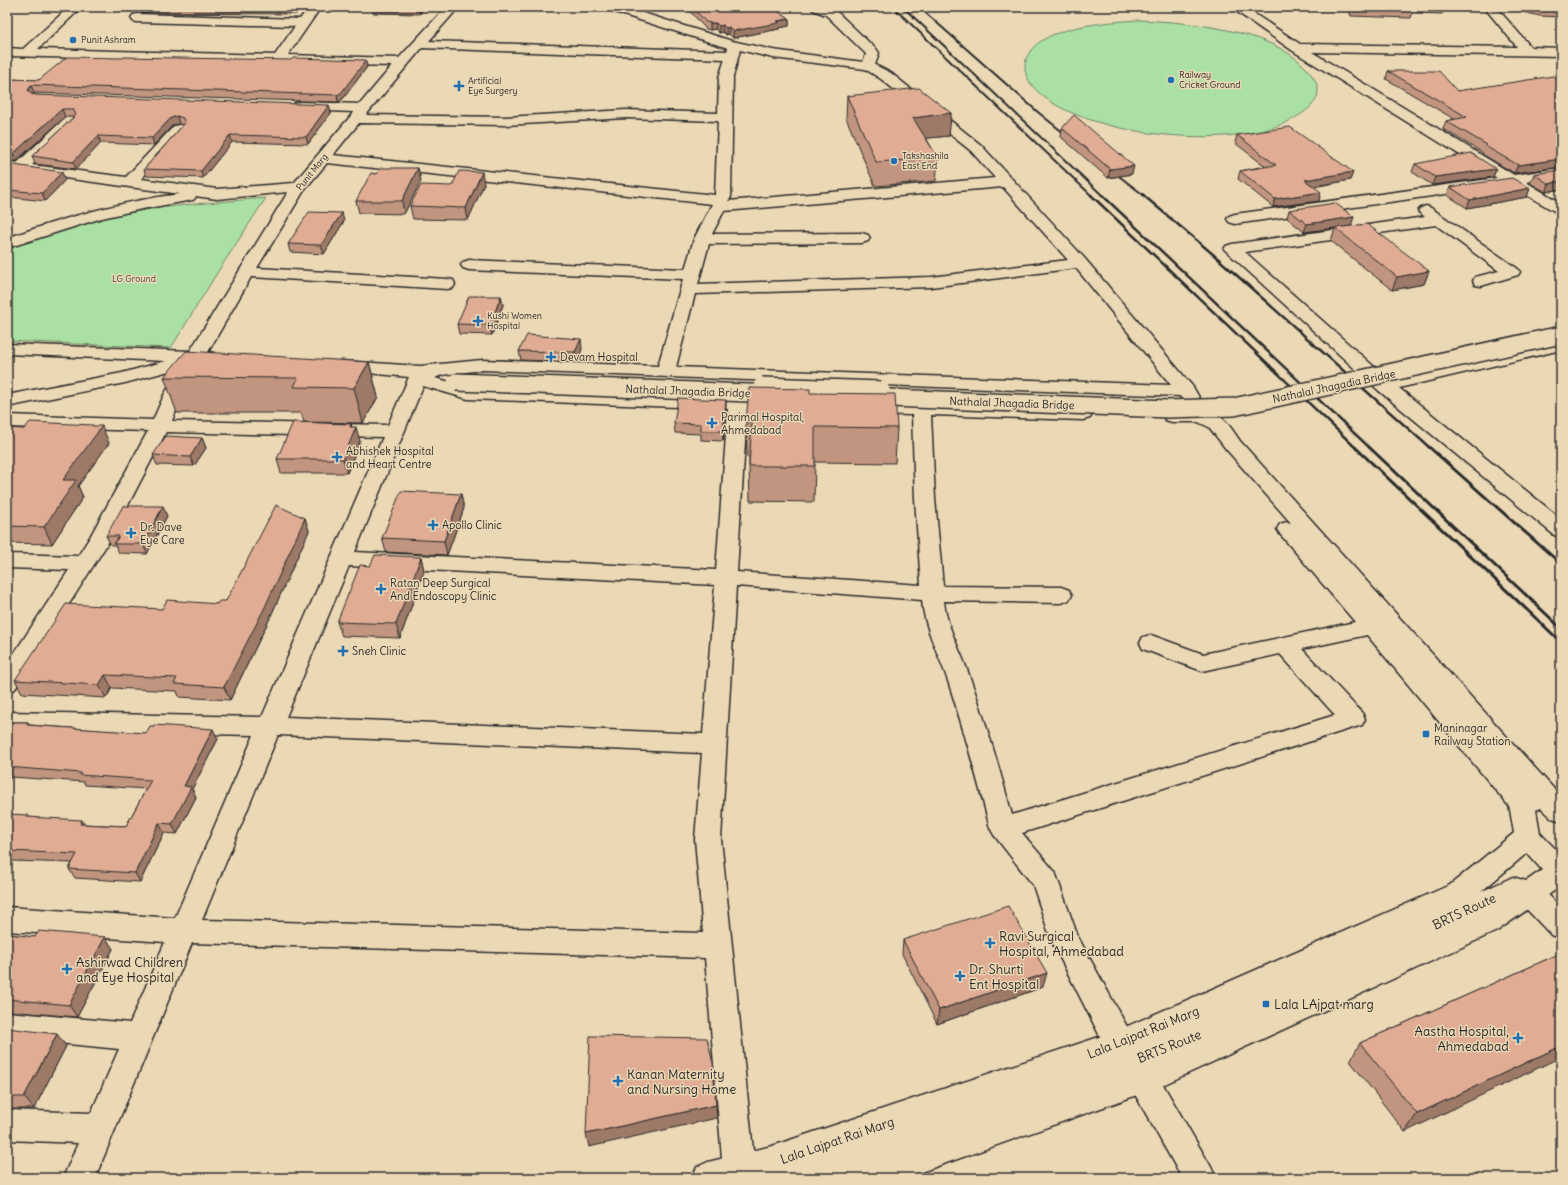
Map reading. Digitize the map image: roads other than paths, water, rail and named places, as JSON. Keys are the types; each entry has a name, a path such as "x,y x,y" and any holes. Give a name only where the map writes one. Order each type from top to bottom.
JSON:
{"street":[{"path":"27,52 76,7"},
{"path":"279,59 315,7"},
{"name":"Punit Marg","path":"7,683 100,538 160,426 173,395 246,272 299,187 402,62 453,7"},
{"path":"612,7 734,50"},
{"path":"817,7 830,12 873,53 868,66"},
{"path":"1236,7 1297,48 1512,180 1561,208"},
{"path":"1490,7 1527,51"},
{"path":"137,18 304,23"},
{"path":"419,44 734,50 868,66 886,76 976,148 1080,263 1186,391 1201,416"},
{"path":"1297,48 1561,52"},
{"path":"665,372 702,239 723,197 726,77 734,50"},
{"path":"7,52 402,62"},
{"path":"286,105 360,113 506,121 626,114 725,117"},
{"path":"13,167 70,121"},
{"path":"130,182 179,129"},
{"path":"324,158 720,203 1006,182"},
{"path":"13,167 217,194"},
{"path":"1234,219 1561,172"},
{"path":"7,242 50,227 91,216 176,198 299,187"},
{"path":"1403,195 1512,272 1481,281"},
{"path":"1438,220 1232,250 1385,386 1561,530"},
{"path":"702,239 862,238"},
{"path":"469,265 689,282 931,282 1080,263"},
{"path":"246,272 447,284"},
{"name":"Nathalal Jhagadia Bridge","path":"457,378 1165,401 1229,400 1561,326"},
{"name":"Nathalal Jhagadia Bridge","path":"457,378 1168,409 1234,407 1561,335"},
{"path":"1385,386 1561,345"},
{"path":"7,349 221,358"},
{"path":"7,401 125,378 197,356"},
{"path":"324,365 457,378"},
{"path":"418,375 482,365 1186,391"},
{"path":"418,375 468,393 793,405"},
{"path":"79,1178 418,375"},
{"path":"738,403 708,838 739,1170"},
{"path":"849,407 1201,416 1216,423 1233,445 1542,804"},
{"path":"921,410 925,499 934,616 956,672 980,742 1003,828 1045,880 1065,940 1120,1044"},
{"path":"1201,416 1197,424 1372,626 1542,804"},
{"path":"7,421 160,426 395,430"},
{"path":"341,558 725,578 932,593 1061,595"},
{"path":"7,561 84,563"},
{"path":"1151,643 1202,663 1372,626"},
{"path":"1003,828 1353,718 1285,645"},
{"path":"7,721 270,726 714,744"},
{"path":"860,1178 1143,1079 1487,923 1560,873 1528,837 1542,804"},
{"name":"Lala Lajpat Rai Marg","path":"708,1178 772,1162 1120,1044 1460,893 1528,837"},
{"name":"BRTS Route","path":"797,1178 1015,1105 1181,1043 1513,888 1529,893"},
{"path":"1529,893 1561,927"},
{"path":"7,919 183,931 718,946"},
{"path":"7,1025 138,1037"},
{"path":"1143,1079 1200,1178"},
{"path":"7,1125 100,1129"}],"railway":[{"path":"893,7 1092,196"},
{"path":"903,7 1103,196"},
{"path":"919,7 1039,113 1070,138"},
{"path":"1111,170 1145,196"},
{"path":"1091,195 1356,448"},
{"path":"1102,195 1370,448"},
{"path":"1143,195 1214,255 1430,448"},
{"path":"1355,447 1561,642"},
{"path":"1369,447 1561,628"},
{"path":"1429,447 1561,564"}],"place":[{"name":"Punit Ashram","path":"73,40"},
{"name":"Railway Cricket Ground","path":"1171,80"},
{"name":"Artificial Eye Surgery","path":"459,86"},
{"name":"Takshashila East End","path":"894,161"},
{"name":"Kushi Women Hospital","path":"478,321"},
{"name":"Devam Hospital","path":"551,357"},
{"name":"Parimal Hospital, Ahmedabad","path":"712,423"},
{"name":"Abhishek Hospital and Heart Centre","path":"337,457"},
{"name":"Apollo Clinic","path":"433,525"},
{"name":"Dr. Dave Eye Care","path":"131,533"},
{"name":"Ratan Deep Surgical And Endoscopy Clinic","path":"381,589"},
{"name":"Sneh Clinic","path":"343,651"},
{"name":"Maninagar Railway Station","path":"1426,734"},
{"name":"Ravi Surgical Hospital, Ahmedabad","path":"990,943"},
{"name":"Ashirwad Children and Eye Hospital","path":"67,969"},
{"name":"Dr. Shurti Ent Hospital","path":"960,976"},
{"name":"Lala LAjpat marg","path":"1266,1004"},
{"name":"Aastha Hospital, Ahmedabad","path":"1518,1038"},
{"name":"Kanan Maternity and Nursing Home","path":"618,1081"}],"park label":[{"name":"LG Ground","path":"134,279"}]}
